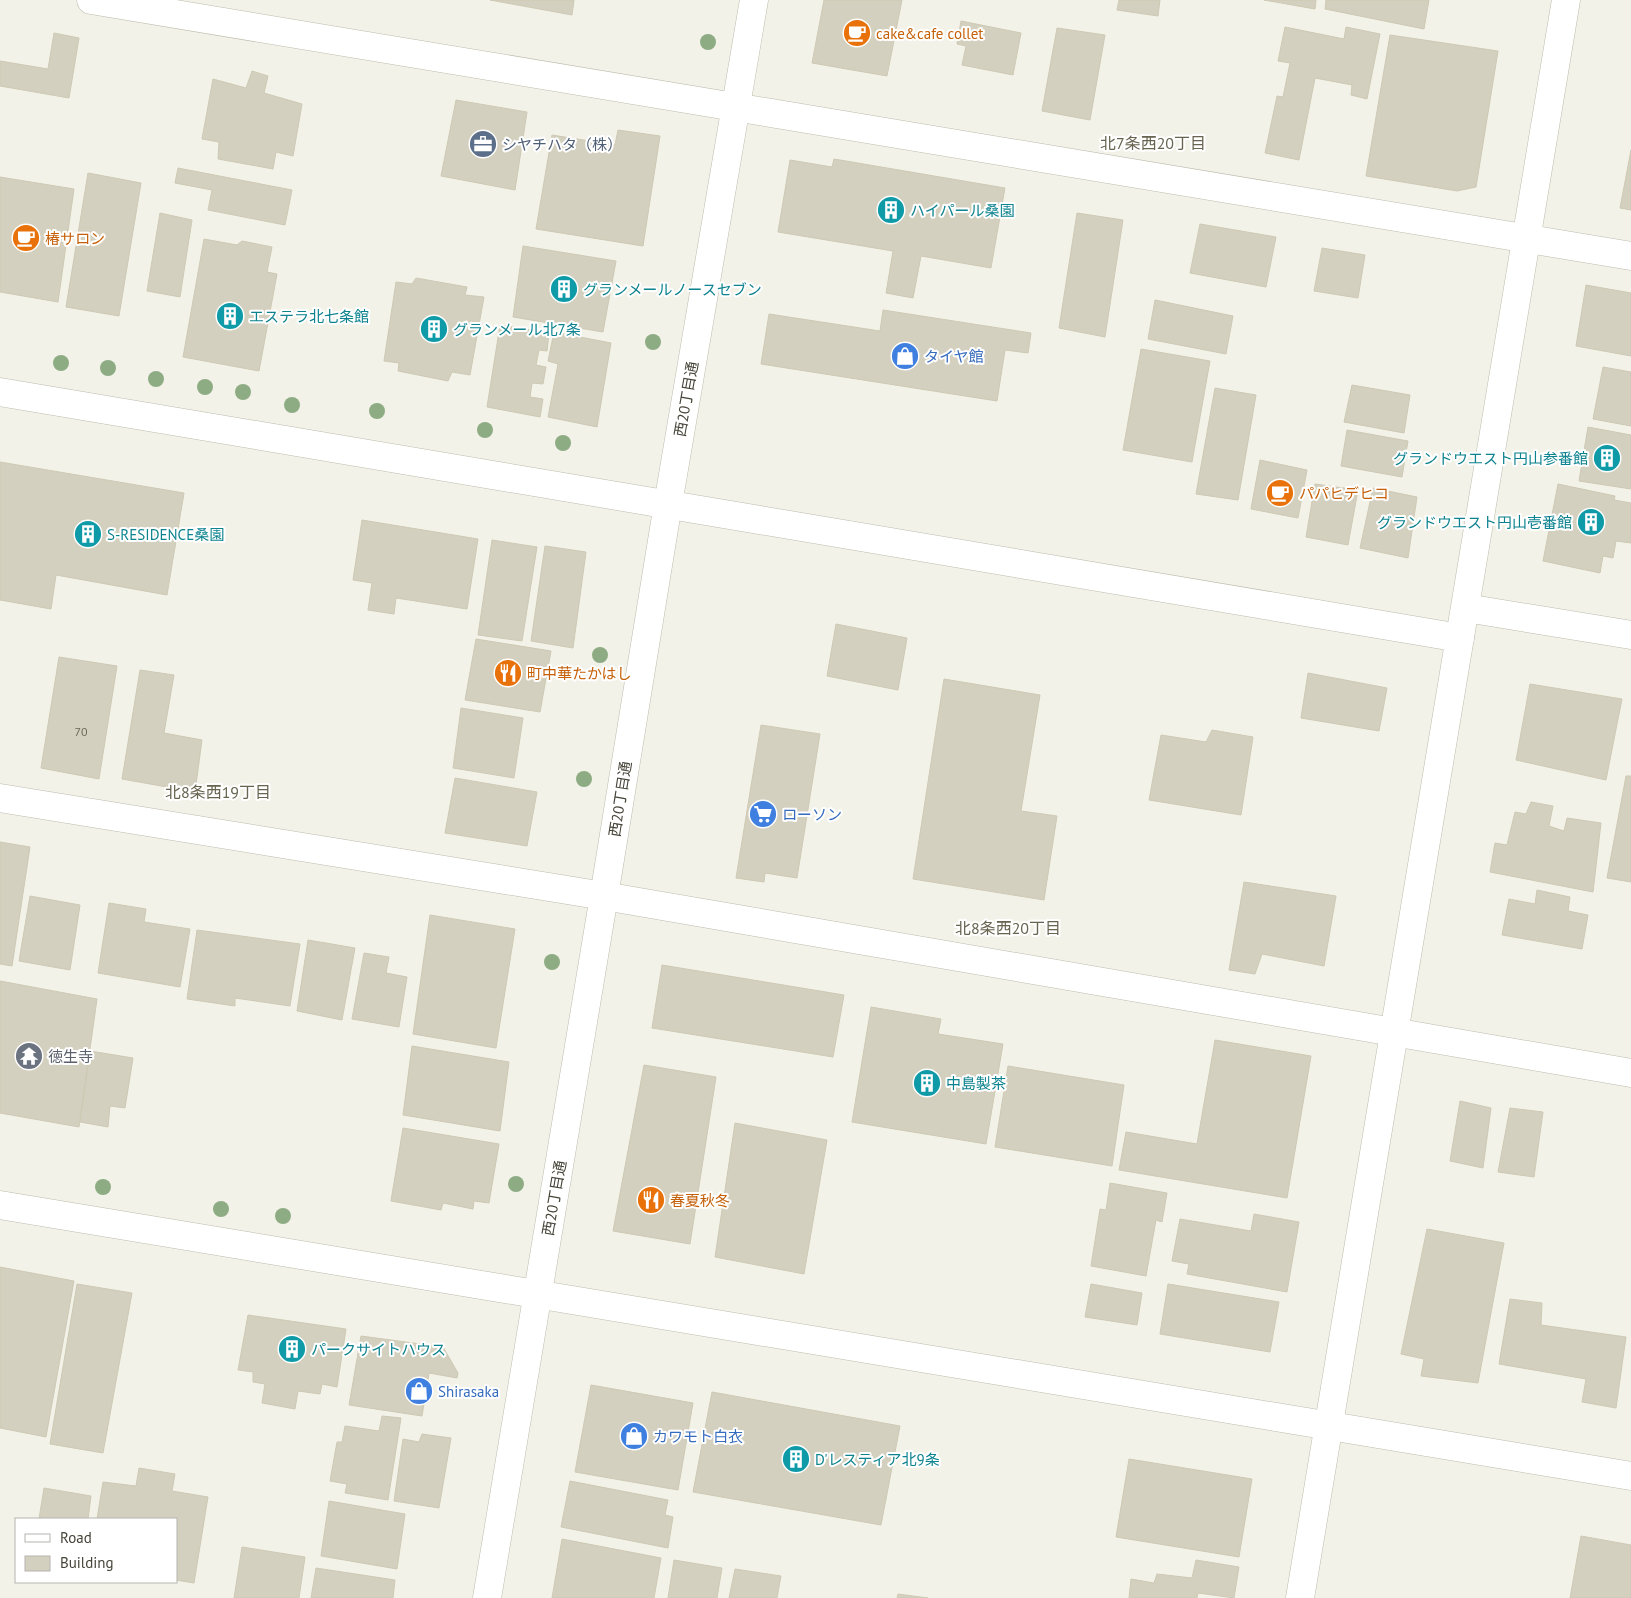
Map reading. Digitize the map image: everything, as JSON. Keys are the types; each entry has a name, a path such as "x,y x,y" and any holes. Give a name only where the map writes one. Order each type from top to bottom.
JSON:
{"street":[{"path":"91,0 1631,256"},
{"name":"西20丁目通","path":"487,1598 668,504 754,0"},
{"path":"1300,1598 1566,0"},
{"path":"0,392 1460,638"},
{"path":"1466,608 1631,636"},
{"path":"0,798 604,896 1631,1073"},
{"path":"0,1205 1631,1476"}],"building":[{"path":"490,0 574,0 572,15"},
{"path":"824,0 902,0 887,76 812,63"},
{"path":"1119,0 1160,0 1158,16 1117,10"},
{"path":"1264,0 1316,0 1315,9"},
{"path":"1326,0 1429,0 1424,29 1325,9"},
{"path":"961,21 1021,33 1013,75 962,65 966,46 957,44"},
{"path":"1285,27 1344,39 1346,27 1380,34 1367,99 1351,95 1352,85 1315,78 1299,160 1265,153 1277,96 1283,97 1290,63 1278,61"},
{"path":"1057,28 1105,35 1090,120 1042,111"},
{"path":"54,33 79,38 69,98 0,86 0,61 48,69"},
{"path":"1390,35 1498,51 1476,187 1457,191 1366,176"},
{"path":"252,71 268,76 264,93 302,104 293,156 276,152 273,169 218,159 219,142 202,139 213,79 246,88"},
{"path":"456,100 527,112 515,190 441,176"},
{"path":"618,130 660,136 643,246 536,229 552,135 615,145"},
{"path":"1631,150 1631,210 1620,208"},
{"name":"ハイパール桑園","path":"834,159 1005,188 991,268 921,256 913,298 886,293 893,251 778,232 790,160 832,167"},
{"path":"178,168 292,190 285,225 208,210 212,190 175,183"},
{"path":"88,173 141,183 119,316 66,307"},
{"path":"0,177 74,189 58,302 0,292"},
{"path":"160,213 192,220 180,297 147,291"},
{"path":"1077,213 1123,220 1105,337 1059,328"},
{"path":"1200,224 1276,237 1266,287 1190,273"},
{"name":"エステラ北七条館","path":"204,239 237,245 242,241 272,247 267,272 277,274 259,371 183,357"},
{"name":"グランメールノースセブン","path":"523,246 616,261 603,332 513,317"},
{"path":"1322,248 1365,255 1358,298 1314,291"},
{"name":"グランメール北7条","path":"416,278 467,287 465,295 484,297 470,375 452,372 448,381 398,371 399,363 384,361 396,282 412,284"},
{"path":"1586,285 1631,293 1631,356 1576,346"},
{"path":"1155,300 1233,316 1226,354 1148,339"},
{"path":"883,310 1031,333 1028,353 1005,350 997,401 761,364 769,314 880,331"},
{"path":"500,325 549,333 547,351 539,350 536,365 546,367 543,384 532,383 530,397 543,399 540,417 487,407"},
{"path":"554,332 611,343 597,427 548,417 558,364 548,361"},
{"path":"1141,349 1210,361 1192,462 1123,450"},
{"path":"1603,367 1631,372 1631,426 1593,419"},
{"path":"1352,385 1410,395 1404,433 1344,422"},
{"path":"1215,388 1256,395 1238,500 1196,494"},
{"name":"グランドウエスト円山参番館","path":"1588,427 1631,435 1631,489 1579,481"},
{"path":"1347,430 1408,441 1402,477 1341,466"},
{"path":"1260,460 1307,470 1298,518 1251,509"},
{"name":"S-RESIDENCE桑園","path":"0,462 184,493 167,595 56,575 51,609 0,600"},
{"path":"1315,484 1358,490 1348,545 1306,537"},
{"name":"グランドウエスト円山壱番館","path":"1558,484 1615,496 1614,500 1631,503 1631,543 1616,541 1613,558 1603,556 1600,573 1543,561"},
{"path":"1373,488 1417,497 1408,558 1360,548"},
{"path":"362,520 478,539 467,609 396,598 394,614 368,610 372,583 353,580"},
{"path":"492,540 537,547 522,641 478,635"},
{"path":"545,546 586,552 573,648 531,641"},
{"path":"836,624 907,638 898,690 827,676"},
{"path":"476,639 551,651 540,712 465,700"},
{"path":"59,657 117,666 99,779 41,768"},
{"path":"140,670 174,675 164,733 202,740 195,792 122,779"},
{"path":"1308,673 1387,688 1379,731 1301,718"},
{"path":"944,679 1040,695 1021,811 1057,816 1044,900 913,879"},
{"path":"1530,684 1622,699 1606,780 1516,760"},
{"path":"461,708 523,718 514,778 453,768"},
{"path":"761,725 820,734 797,878 765,873 764,882 736,878"},
{"path":"1212,730 1253,737 1241,815 1149,800 1161,735 1206,742"},
{"path":"1626,776 1631,776 1631,882 1607,878"},
{"path":"455,778 537,792 527,846 445,833"},
{"path":"1531,802 1553,806 1549,826 1564,831 1567,818 1601,823 1593,892 1490,872 1495,843 1507,845 1515,812 1526,814"},
{"path":"0,842 30,847 12,966 0,964"},
{"path":"1244,882 1336,896 1324,966 1262,954 1255,974 1229,970"},
{"path":"1537,890 1570,897 1568,911 1588,915 1582,949 1502,935 1509,899 1535,904"},
{"path":"30,896 80,905 70,970 19,961"},
{"path":"109,903 146,909 144,922 190,929 180,987 98,973"},
{"path":"430,915 515,929 496,1048 413,1034"},
{"path":"197,930 300,944 290,1006 235,998 235,1006 187,999"},
{"path":"308,940 355,948 342,1020 297,1011"},
{"path":"364,953 389,957 386,973 407,977 399,1027 352,1019"},
{"path":"662,965 844,995 833,1057 652,1028"},
{"path":"0,981 97,999 79,1127 0,1113"},
{"name":"中島製茶","path":"871,1007 941,1019 938,1034 1003,1044 986,1144 852,1122"},
{"path":"1215,1040 1311,1056 1287,1198 1119,1170 1126,1132 1197,1144"},
{"path":"412,1046 509,1062 500,1131 403,1115"},
{"path":"90,1051 133,1058 125,1108 110,1106 108,1127 80,1122"},
{"path":"644,1065 716,1077 690,1244 613,1231"},
{"path":"1008,1066 1124,1085 1112,1166 995,1147"},
{"path":"1460,1101 1491,1108 1483,1168 1450,1161"},
{"path":"1510,1108 1543,1112 1534,1177 1498,1172"},
{"path":"735,1123 827,1140 804,1274 715,1257"},
{"path":"403,1128 499,1144 489,1203 474,1201 473,1209 443,1203 441,1210 391,1201"},
{"path":"1110,1183 1167,1193 1162,1222 1156,1220 1146,1276 1091,1266 1100,1209 1106,1210"},
{"path":"1254,1214 1299,1222 1287,1292 1187,1274 1189,1264 1172,1261 1180,1219 1251,1231"},
{"path":"1427,1229 1504,1243 1478,1383 1421,1376 1424,1359 1401,1354"},
{"path":"0,1267 74,1281 46,1437 0,1428"},
{"path":"77,1284 132,1293 103,1453 50,1444"},
{"path":"1091,1284 1142,1293 1137,1325 1085,1317"},
{"path":"1168,1284 1279,1302 1270,1352 1160,1334"},
{"path":"1510,1299 1542,1303 1541,1325 1626,1337 1616,1408 1582,1402 1586,1379 1499,1364"},
{"name":"パークサイトハウス","path":"248,1315 346,1329 337,1387 322,1384 320,1394 298,1391 295,1409 262,1403 265,1384 253,1382 253,1372 238,1370"},
{"path":"361,1336 443,1347 458,1373 457,1378 429,1373 422,1416 349,1405"},
{"path":"591,1385 693,1403 678,1490 575,1472"},
{"name":"D'レスティア北9条","path":"712,1392 900,1426 881,1525 693,1492"},
{"path":"382,1416 401,1418 388,1500 345,1493 347,1484 330,1481 337,1442 342,1442 345,1426 379,1431"},
{"path":"422,1434 451,1438 439,1508 394,1501 403,1439 419,1442"},
{"path":"1129,1459 1252,1479 1239,1557 1116,1537"},
{"path":"139,1468 175,1474 172,1491 208,1497 194,1583 178,1580 178,1518 97,1518 103,1482 136,1486"},
{"path":"570,1481 668,1500 665,1515 673,1517 668,1548 561,1527"},
{"path":"44,1488 91,1496 88,1518 39,1518"},
{"path":"329,1501 405,1514 397,1569 321,1556"},
{"path":"1581,1536 1631,1545 1631,1598 1570,1598"},
{"path":"562,1539 661,1558 654,1598 552,1598"},
{"path":"242,1547 305,1557 299,1598 234,1598"},
{"path":"674,1560 722,1568 717,1598 668,1598"},
{"path":"1196,1560 1239,1567 1234,1598 1198,1593 1197,1598 1129,1598 1131,1579 1154,1583 1157,1574 1192,1578"},
{"path":"316,1568 395,1580 393,1598 311,1598"},
{"path":"735,1569 781,1576 777,1598 729,1598"},
{"path":"898,1594 928,1598 897,1598"}],"place":[{"name":"cake&cafe collet","path":"857,33"},
{"name":"シヤチハタ（株）","path":"483,144"},
{"name":"ハイパール桑園","path":"891,210"},
{"name":"椿サロン","path":"26,238"},
{"name":"グランメールノースセブン","path":"564,289"},
{"name":"エステラ北七条館","path":"230,316"},
{"name":"グランメール北7条","path":"434,329"},
{"name":"タイヤ館","path":"905,356"},
{"name":"グランドウエスト円山参番館","path":"1607,458"},
{"name":"パパヒデヒコ","path":"1280,493"},
{"name":"グランドウエスト円山壱番館","path":"1591,522"},
{"name":"S-RESIDENCE桑園","path":"88,534"},
{"name":"町中華たかはし","path":"508,673"},
{"name":"ローソン","path":"763,814"},
{"name":"徳生寺","path":"29,1056"},
{"name":"中島製茶","path":"927,1083"},
{"name":"春夏秋冬","path":"651,1200"},
{"name":"パークサイトハウス","path":"292,1349"},
{"name":"Shirasaka","path":"419,1391"},
{"name":"カワモト白衣","path":"634,1436"},
{"name":"D'レスティア北9条","path":"796,1459"}],"district":[{"name":"北7条西20丁目","path":"1153,143"},
{"name":"北8条西19丁目","path":"218,792"},
{"name":"北8条西20丁目","path":"1008,928"}]}
